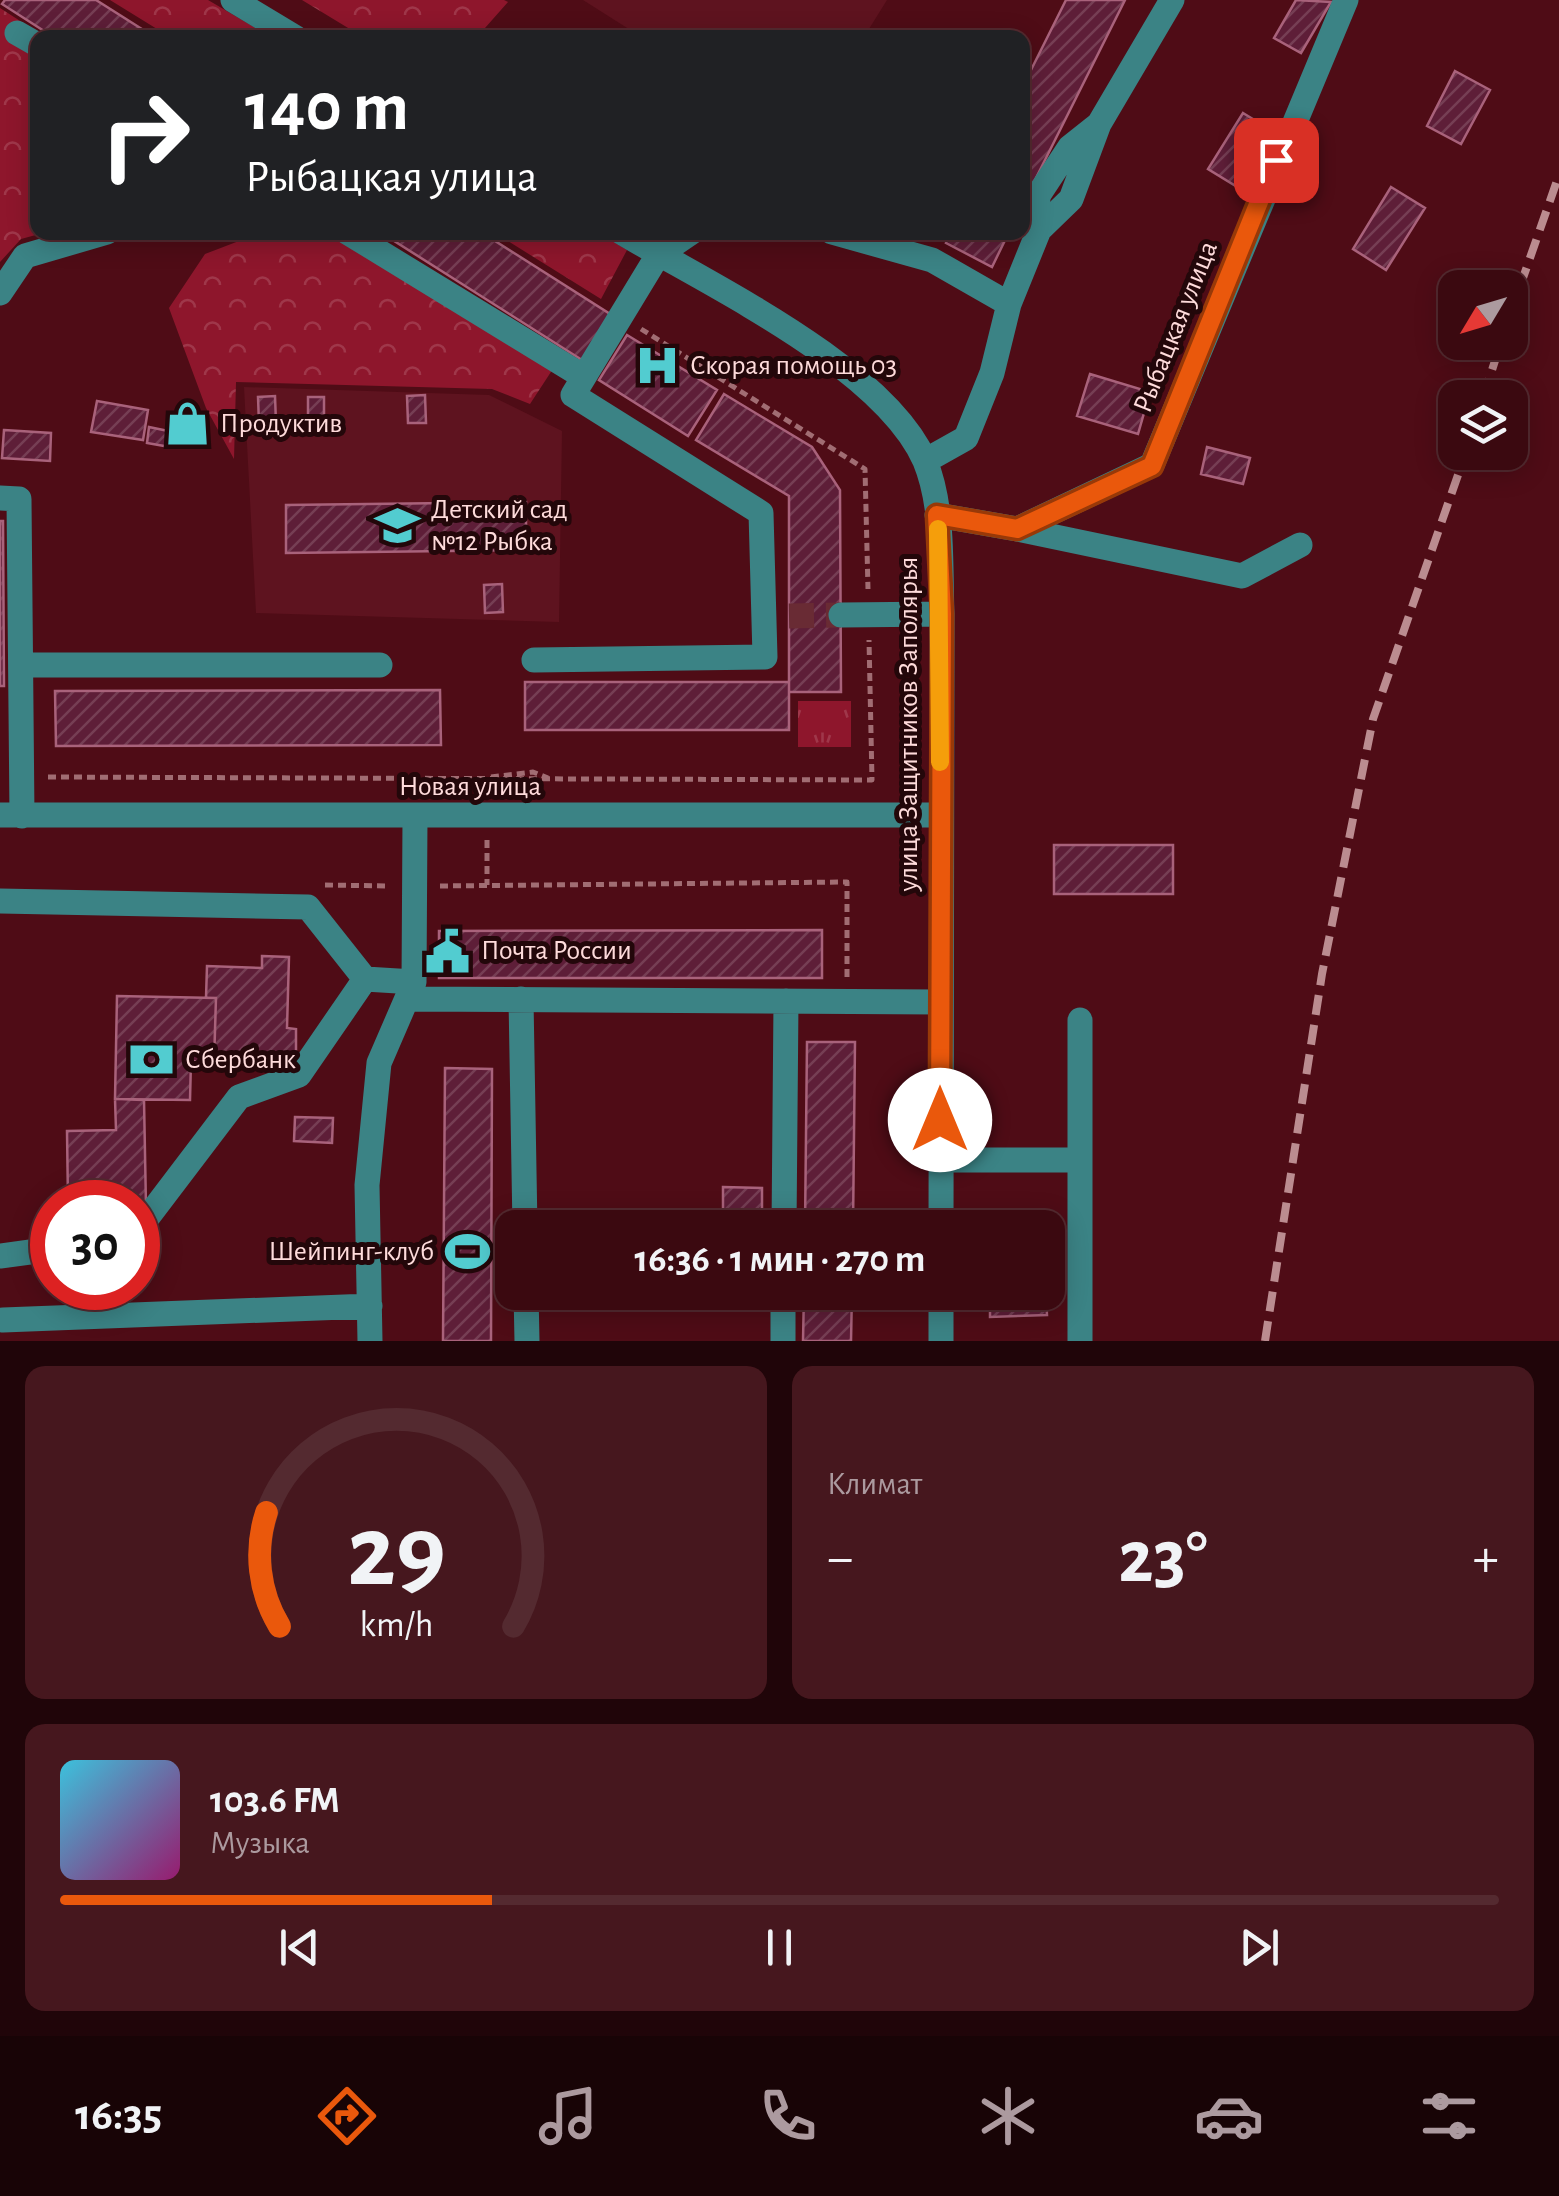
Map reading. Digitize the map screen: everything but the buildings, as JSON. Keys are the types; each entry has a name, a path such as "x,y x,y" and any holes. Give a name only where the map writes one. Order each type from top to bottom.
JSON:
{"street":[{"path":"234,0 283,30"},
{"path":"634,240 831,358 892,412 925,462 966,438 992,373 1010,304 1040,230 1034,216 1039,194 1070,147 1099,124 1172,0"},
{"name":"Рыбацкая улица","path":"1017,529 1152,466 1346,0"},
{"path":"0,293 25,256 80,240"},
{"path":"360,240 584,377"},
{"path":"534,660 765,657 777,616 761,514 573,395 658,255 680,240"},
{"path":"861,240 932,260 1010,304"},
{"name":"улица Защитников Заполярья","path":"925,462 937,515 942,614 941,1210"},
{"path":"0,498 19,499 22,777 11,815"},
{"path":"937,515 1242,576 1300,546"},
{"path":"841,615 942,614"},
{"path":"21,665 380,666"},
{"name":"Новая улица","path":"11,815 940,815"},
{"path":"370,1341 367,1185 379,1063 410,990 414,818"},
{"path":"0,901 308,907 364,979 410,990 521,999 940,1002"},
{"path":"160,1201 239,1097 299,1075 364,979"},
{"path":"521,999 525,1210"},
{"path":"784,1210 786,1001"},
{"path":"1080,1020 1080,1341"},
{"path":"941,1160 1080,1160"},
{"path":"0,1256 30,1252"},
{"path":"3,1320 370,1306"},
{"path":"526,1310 527,1341"},
{"path":"783,1310 783,1341"},
{"path":"941,1310 942,1341"}],"path":[{"path":"486,778 499,773 533,772 551,779"},
{"path":"22,777 532,779"},
{"path":"316,885 847,882 847,1001"}],"shaded area":[{"path":"583,0 887,0 868,30 630,30"},
{"path":"244,387 489,395 562,431 559,622 256,613"}],"green space":[{"path":"110,0 208,0 259,30 159,30"},
{"path":"302,0 508,2 483,30 351,30"},
{"path":"0,8 34,30 30,30 30,237 21,239 0,262"},
{"path":"242,240 376,240 562,355 530,404 492,389 236,382 234,459 206,408 169,308 205,254"},
{"path":"506,240 611,240 627,250 601,299"},
{"path":"798,701 851,701 851,747 798,747"}],"tunnel":[{"path":"789,616 841,615"}],"railway":[{"path":"1526,270 1559,175"},
{"path":"1489,380 1495,360"},
{"path":"1265,1341 1322,974 1373,719 1460,470"}],"slow traffic":[{"path":"938,529 942,614 940,762"}],"place":[{"name":"Скорая помощь 03","path":"657,366"},
{"name":"Продуктив","path":"187,424"},
{"name":"Детский сад №12 Рыбка","path":"398,526"},
{"name":"Почта России","path":"448,951"},
{"name":"Сбербанк","path":"152,1060"},
{"name":"Шейпинг-клуб","path":"467,1252"}],"route":[{"path":"940,1120 942,614 937,515 1017,529 1152,466 1276,160"}]}
